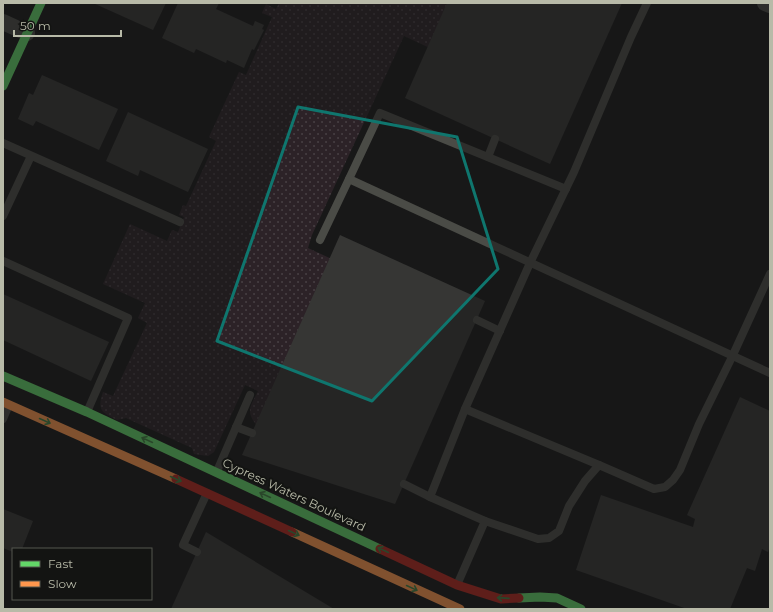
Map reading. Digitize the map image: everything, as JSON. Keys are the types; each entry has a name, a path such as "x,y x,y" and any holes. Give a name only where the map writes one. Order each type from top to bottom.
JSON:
{"street":[{"path":"3,86 41,3"},
{"path":"765,3 770,5"},
{"path":"3,22 27,33"},
{"name":"Cypress Waters Boulevard","path":"3,376 87,412 211,482 451,598 460,609"},
{"path":"6,404 19,383"},
{"name":"Cypress Waters Boulevard","path":"6,404 211,482 451,598 557,598 581,609"},
{"path":"521,609 524,605 540,597"}],"lane":[{"path":"430,496 465,409 530,263 566,189 647,3"},
{"path":"320,240 380,113 566,189"},
{"path":"488,157 495,139"},
{"path":"3,143 180,222"},
{"path":"3,216 30,156"},
{"path":"349,179 732,357 770,373"},
{"path":"3,261 128,318 87,412"},
{"path":"465,409 654,489 665,487 673,480 680,470 699,424 770,274"},
{"path":"477,320 500,331"},
{"path":"197,552 183,545 250,395"},
{"path":"3,419 6,404"},
{"path":"236,427 252,433"},
{"path":"404,484 485,522 538,539 549,538 559,531 569,506 585,481 599,465"},
{"path":"451,598 485,522"}],"highlighted area":[{"path":"298,107 457,137 498,269 372,401 217,341"}],"shaded area":[{"path":"279,3 454,3 432,49 404,36 312,235 308,248 336,261 258,427 251,417 250,409 258,391 245,385 214,452 208,456 194,454 192,448 126,418 117,420 107,415 102,410 100,403 103,392 113,396 147,323 138,318 145,303 103,284 130,224 167,241 172,230 178,232 184,217 179,215 183,205 186,206 216,141 209,137 239,72 246,75 272,17 262,13 266,4 276,9"}],"building":[{"path":"93,3 166,3 153,30"},
{"path":"178,3 219,3 216,9 253,26 255,21 264,25 262,29 264,30 254,50 252,49 244,68 227,60 226,63 196,49 194,53 162,38"},
{"path":"447,3 622,3 550,164 405,98"},
{"path":"42,75 118,109 99,150 36,121 33,126 18,119 29,93 33,95"},
{"path":"128,112 208,149 188,192 140,170 138,176 106,161"},
{"path":"340,235 485,301 395,504 242,455"},
{"path":"3,294 109,342 91,381 3,340"},
{"path":"740,397 770,411 770,546 768,552 762,549 755,571 747,568 730,609 687,609 576,570 601,495 693,527 695,519 687,515"},
{"path":"3,509 33,521 22,548 12,548 12,552 3,548"},
{"path":"206,532 334,609 171,609"}],"traffic: fast":[{"path":"3,86 41,3"},
{"path":"3,376 87,412 380,549"},
{"path":"519,598 557,598 581,609"}],"traffic: slow":[{"path":"3,402 176,479"},
{"path":"292,532 460,609"}],"traffic: jam":[{"path":"176,479 292,532"},
{"path":"380,549 457,585 501,599 519,598"}]}
